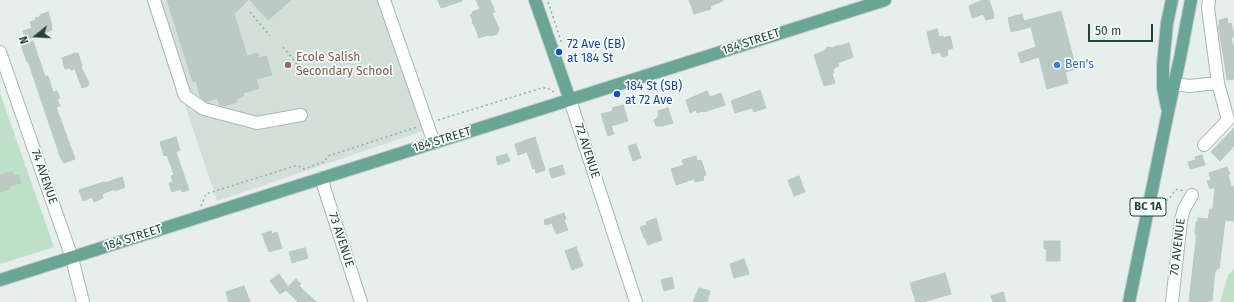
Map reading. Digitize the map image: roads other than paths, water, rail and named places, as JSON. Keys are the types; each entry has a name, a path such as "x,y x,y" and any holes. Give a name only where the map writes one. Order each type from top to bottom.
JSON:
{"main road":[{"name":"72 AVENUE","path":"535,0 570,100"},
{"name":"184 STREET","path":"0,280 883,0"},
{"path":"1168,112 1163,88 1163,65 1167,23 1172,0"},
{"name":"BC 1A","path":"1129,302 1175,84 1191,0"}],"street":[{"path":"154,0 185,96 204,109 257,123 301,115"},
{"path":"384,0 434,143"},
{"path":"1204,145 1228,120 1218,83 1208,8 1209,0"},
{"name":"74 AVENUE","path":"0,52 72,258 83,302"},
{"path":"1175,84 1189,86 1218,83"},
{"name":"72 AVENUE","path":"570,100 636,302"},
{"name":"73 AVENUE","path":"321,178 361,302"},
{"name":"70 AVENUE","path":"1172,302 1181,220 1184,209 1192,195"}],"place":[{"name":"72 Ave (EB) at 184 St","path":"559,52"},
{"name":"Ecole Salish Secondary School","path":"288,65"},
{"name":"Ben's","path":"1057,65"},
{"name":"184 St (SB) at 72 Ave","path":"617,94"}]}
